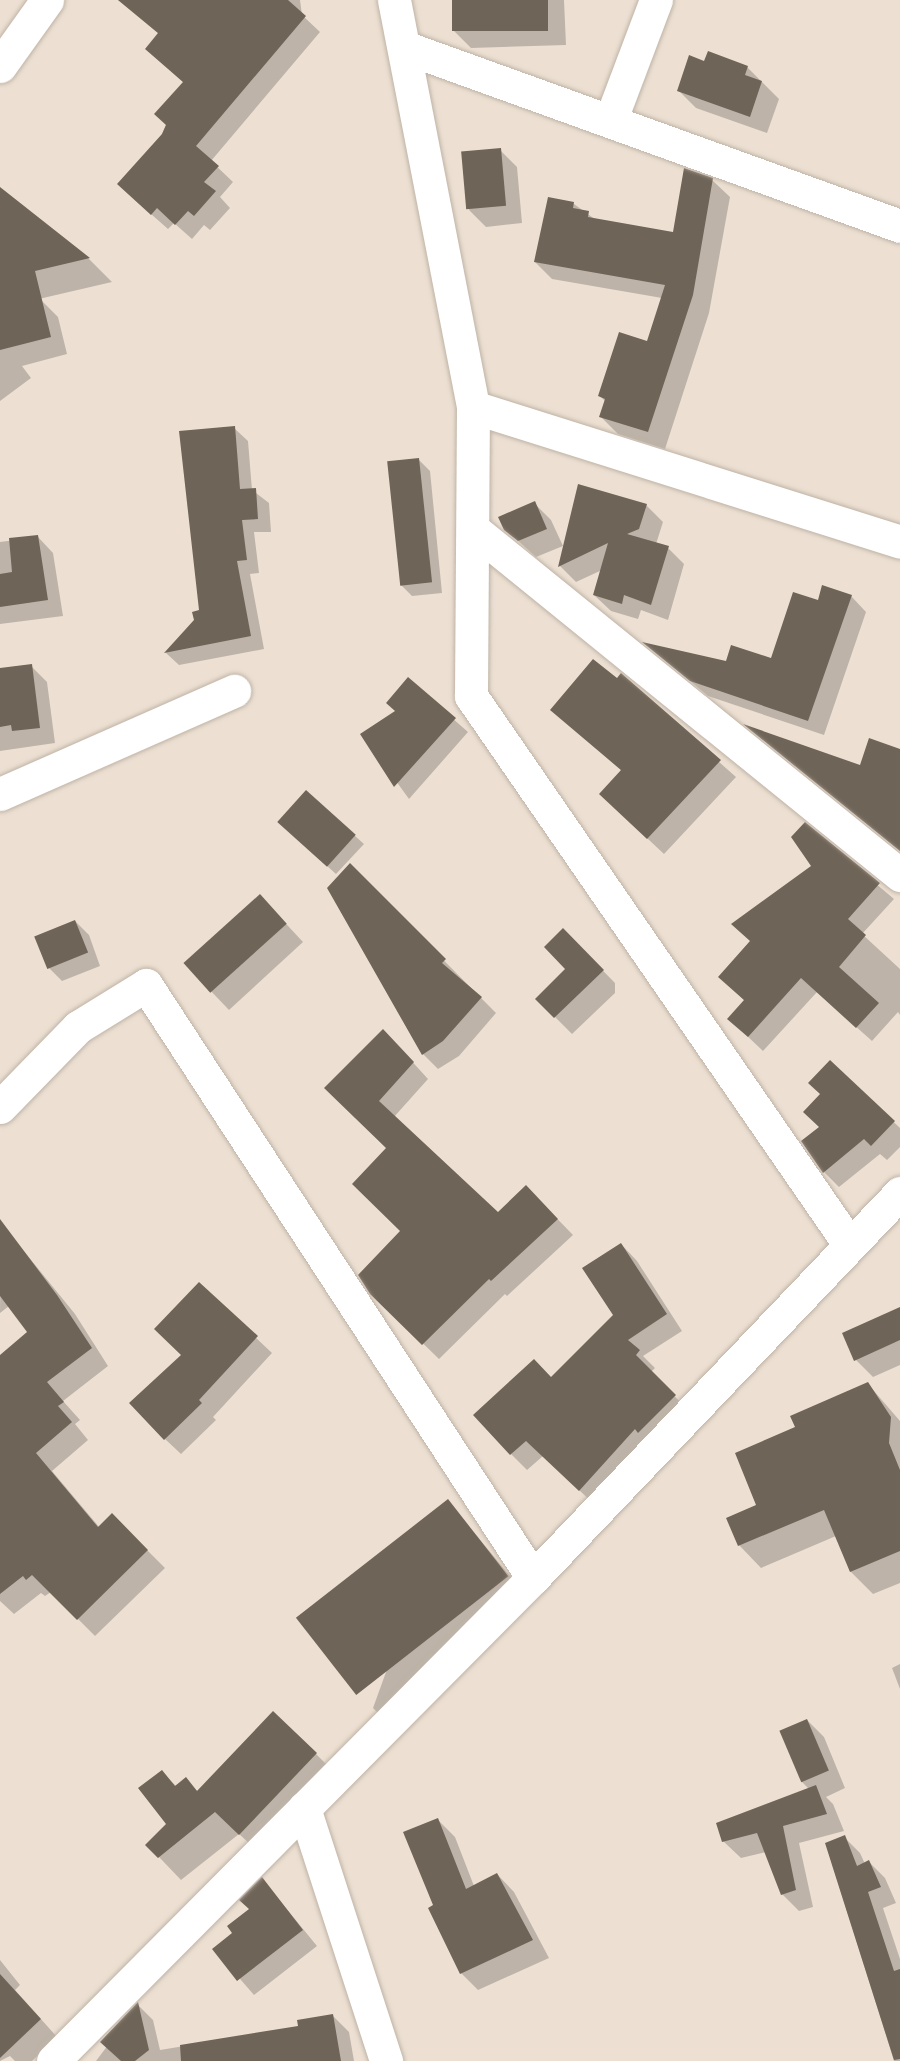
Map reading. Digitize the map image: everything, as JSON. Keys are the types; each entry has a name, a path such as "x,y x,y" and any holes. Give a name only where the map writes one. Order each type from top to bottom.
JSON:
{"street":[{"path":"0,66 47,0"},
{"path":"394,0 473,407 471,696 849,1244"},
{"path":"611,119 656,0"},
{"path":"404,46 611,119 900,226"},
{"path":"473,407 900,542"},
{"path":"473,529 900,875"},
{"path":"0,794 234,691"},
{"path":"0,1107 78,1027 146,985 532,1578"},
{"path":"53,2061 532,1578 900,1193"},
{"path":"304,1808 386,2061"}],"building":[{"path":"118,0 288,0 306,16 196,146 219,166 204,182 216,191 194,216 188,211 175,225 157,208 151,215 117,184 162,134 166,125 154,114 183,82 145,49 158,33"},
{"path":"452,0 548,0 548,31 452,31"},
{"path":"708,51 748,66 745,75 762,81 750,117 677,91 689,55 704,61"},
{"path":"501,148 506,206 466,209 461,151"},
{"path":"684,168 713,178 693,295 648,432 599,417 605,399 598,396 619,332 647,341 665,285 534,262 548,197 574,202 573,208 589,211 588,217 673,232"},
{"path":"0,187 90,258 35,271 51,337 0,350"},
{"path":"235,426 240,489 256,488 258,519 242,520 247,560 237,561 251,636 164,653 194,620 192,612 199,610 179,431"},
{"path":"419,458 432,582 400,586 387,461"},
{"path":"578,484 647,504 639,529 627,534 669,546 651,605 624,595 622,604 593,595 608,543 558,567"},
{"path":"535,501 547,529 518,541 504,530 498,517"},
{"path":"38,535 48,600 0,607 0,574 12,572 9,538"},
{"path":"822,585 852,595 808,721 690,681 642,642 726,661 731,645 771,658 793,592 818,600"},
{"path":"593,659 617,678 621,673 721,760 647,839 599,794 621,770 550,710"},
{"path":"32,664 40,728 12,731 11,725 0,727 0,668"},
{"path":"408,677 456,718 394,787 360,734 395,711 386,703"},
{"path":"743,724 860,765 869,738 900,749 900,851"},
{"path":"306,790 356,835 327,867 277,822"},
{"path":"805,822 880,883 848,919 866,935 839,967 879,1003 856,1028 801,978 748,1037 727,1019 744,1000 718,977 750,941 731,924 811,866 791,837"},
{"path":"350,863 446,959 442,963 482,997 443,1041 422,1055 327,888"},
{"path":"260,894 287,924 210,993 183,963"},
{"path":"75,920 88,952 47,969 34,936"},
{"path":"563,928 604,970 554,1018 535,999 565,969 544,947"},
{"path":"383,1029 414,1062 379,1101 498,1212 526,1185 558,1219 491,1281 489,1279 422,1345 370,1294 358,1275 400,1231 352,1184 386,1148 324,1088"},
{"path":"830,1060 895,1121 871,1146 864,1139 823,1173 801,1141 819,1127 803,1112 820,1094 808,1083"},
{"path":"0,1219 57,1295 92,1348 47,1382 64,1402 58,1406 72,1422 36,1453 98,1527 112,1513 148,1550 77,1620 32,1575 26,1580 23,1576 0,1594 0,1355 27,1332 0,1296"},
{"path":"621,1243 667,1314 628,1340 640,1350 636,1355 676,1395 638,1433 635,1429 579,1491 526,1441 510,1455 473,1415 534,1359 551,1377 613,1315 582,1268"},
{"path":"199,1282 258,1336 199,1400 202,1403 164,1440 129,1403 181,1355 154,1329"},
{"path":"900,1307 900,1340 854,1361 842,1333"},
{"path":"868,1382 891,1417 889,1443 900,1470 900,1551 850,1572 824,1510 738,1546 726,1518 756,1505 735,1453 795,1427 790,1416"},
{"path":"448,1499 508,1576 356,1695 296,1618"},
{"path":"273,1711 317,1753 239,1835 215,1812 158,1858 145,1845 166,1824 138,1788 162,1770 175,1786 186,1777 197,1791"},
{"path":"807,1719 829,1771 801,1782 779,1731"},
{"path":"816,1785 827,1814 783,1826 796,1890 781,1895 757,1833 722,1842 716,1823"},
{"path":"438,1818 466,1889 497,1873 533,1940 460,1974 428,1908 433,1905 403,1832"},
{"path":"845,1835 857,1866 869,1860 881,1887 868,1892 894,1971 900,1969 900,2059 894,2060 825,1843"},
{"path":"262,1877 303,1930 237,1981 212,1949 232,1933 227,1926 249,1909 239,1900"},
{"path":"0,1974 41,2019 0,2058"},
{"path":"138,2002 149,2050 135,2061 121,2061 100,2042"},
{"path":"333,2014 341,2061 181,2061 180,2045 298,2026 297,2020"}]}
